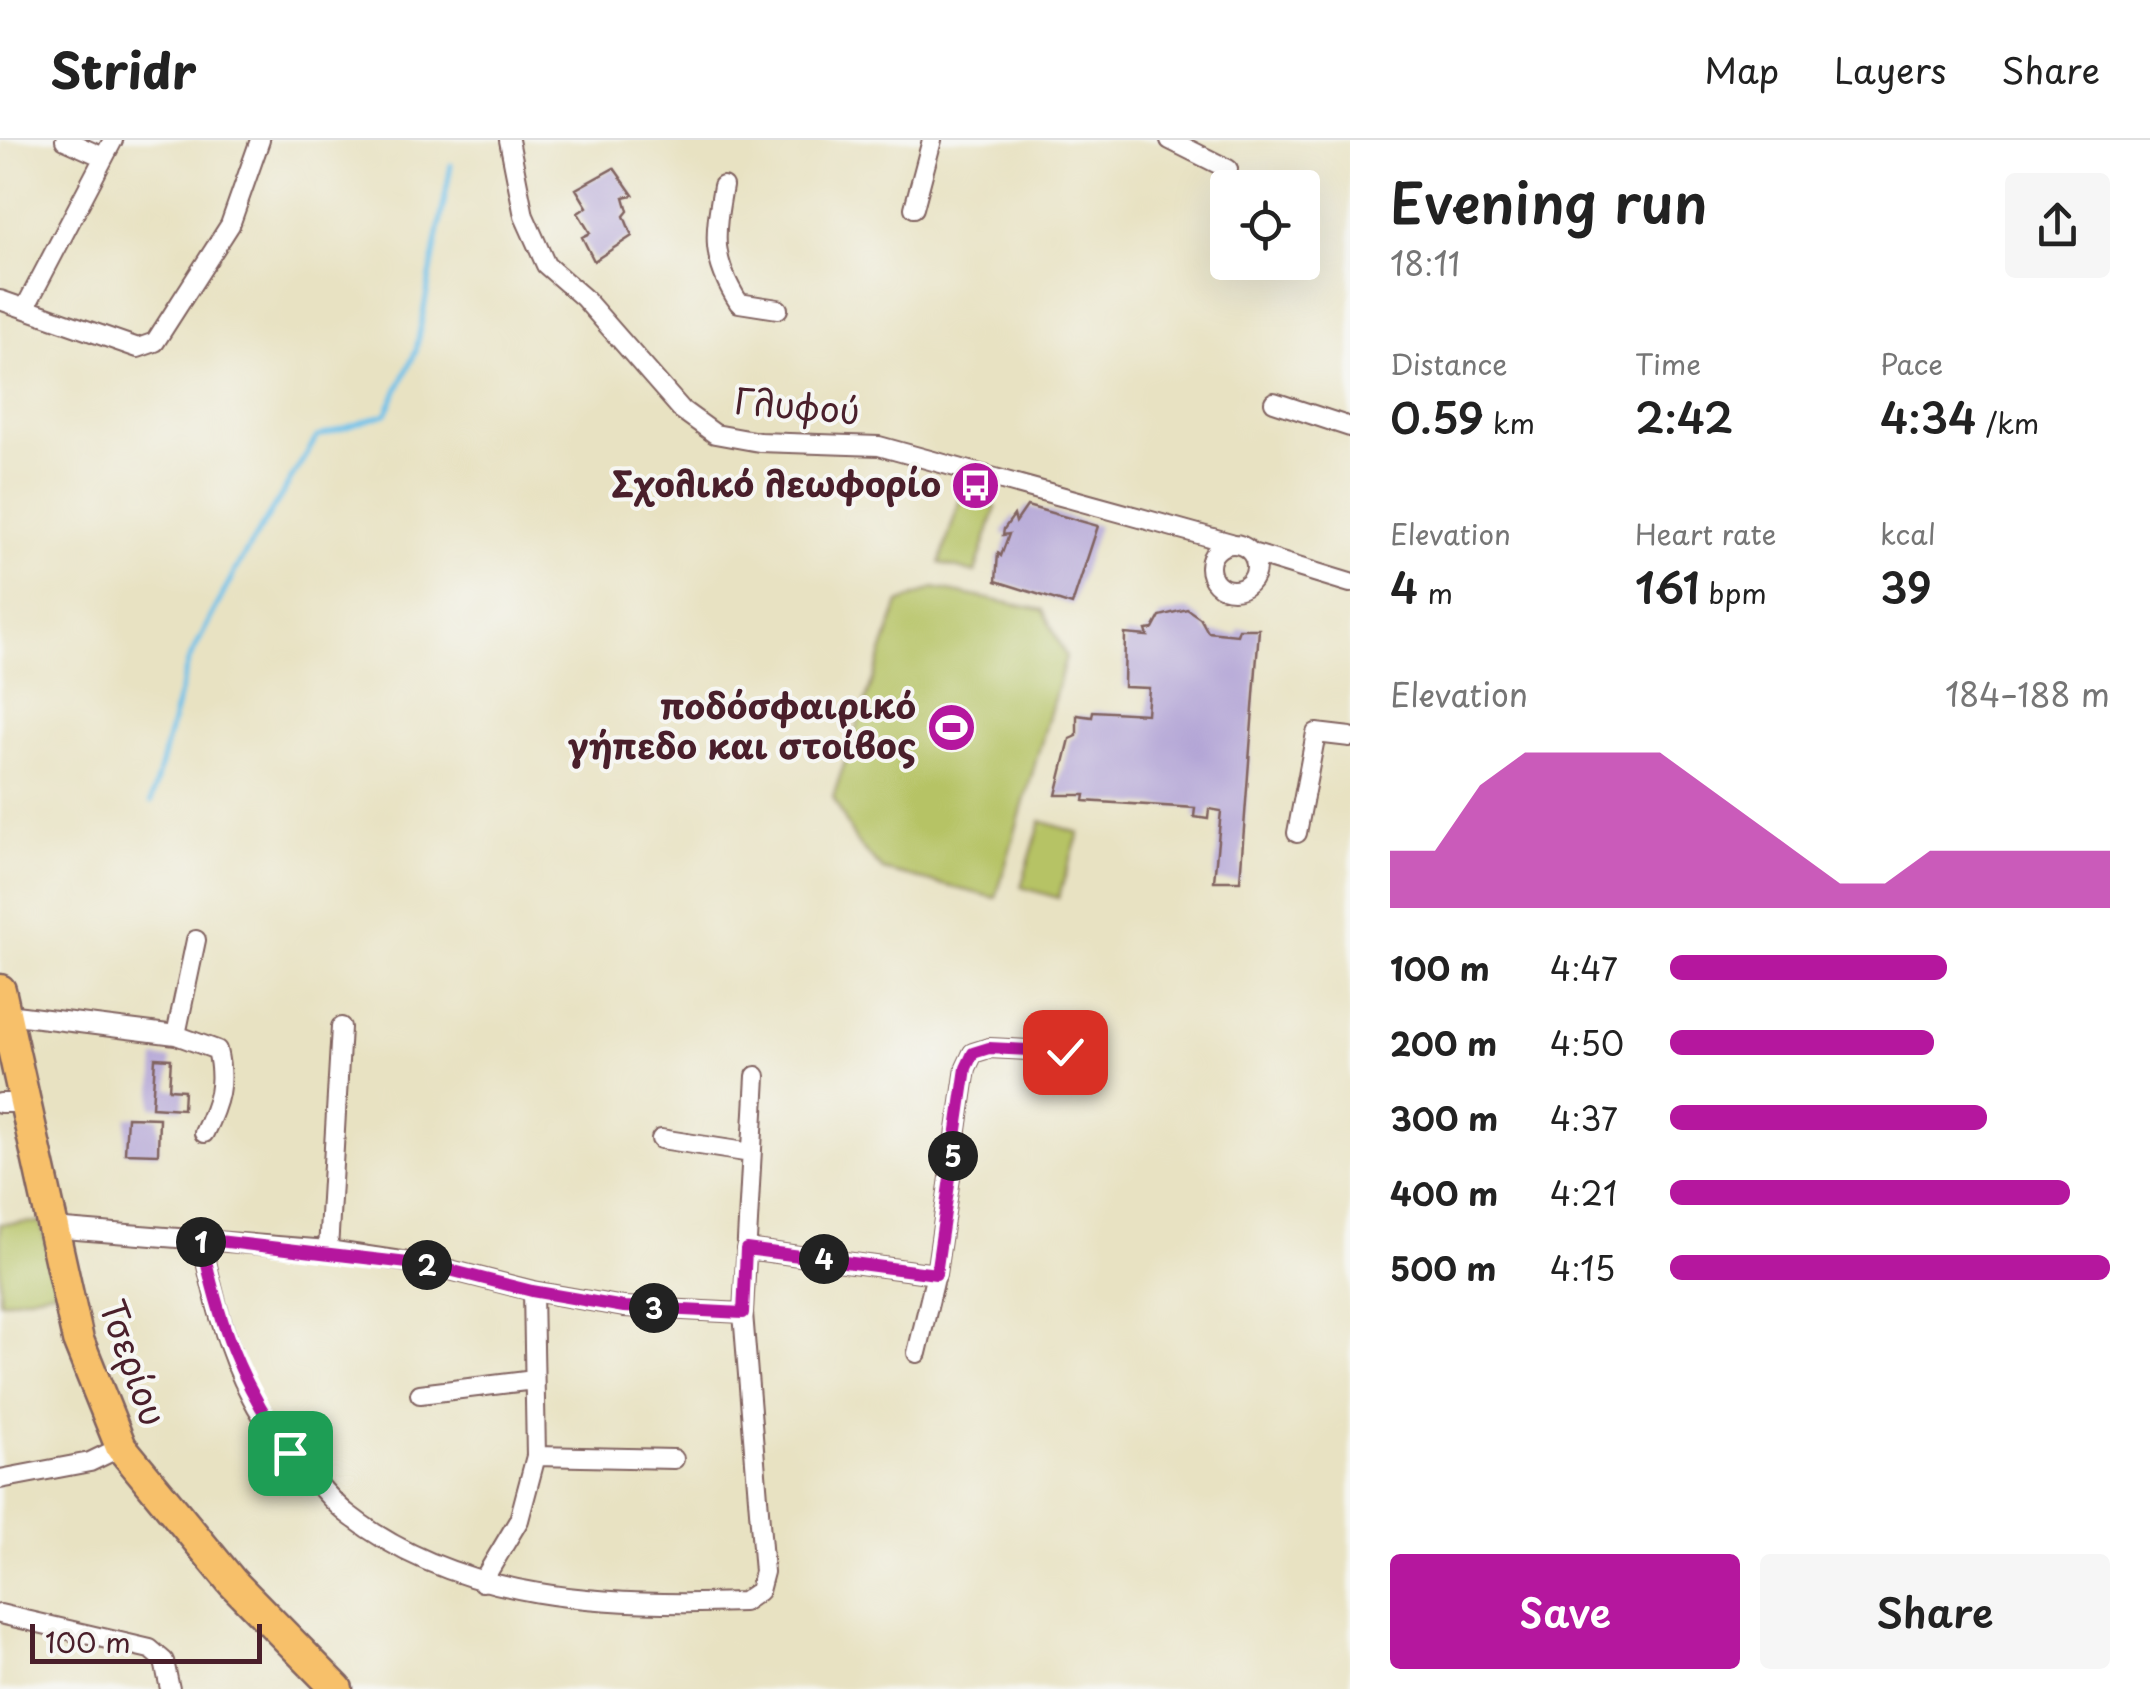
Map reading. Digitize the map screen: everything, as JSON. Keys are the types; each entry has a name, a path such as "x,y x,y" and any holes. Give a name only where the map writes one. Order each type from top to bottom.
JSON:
{"main road":[{"name":"Τσερίου","path":"4,1002 14,1103 52,1228 78,1340 121,1447 232,1582 337,1689"}],"street":[{"path":"65,140 103,157"},
{"path":"26,308 113,140"},
{"path":"0,300 138,348 155,342 230,225 260,140"},
{"name":"Γλυφού","path":"509,140 524,216 546,265 584,298 682,410 715,434 758,442 880,446 1230,544"},
{"path":"914,208 932,140"},
{"path":"1170,140 1228,169"},
{"path":"723,186 714,234 719,272 738,304 778,309"},
{"path":"1274,402 1350,427"},
{"path":"1252,553 1257,564 1247,586 1223,588 1209,570 1219,548 1230,544 1350,583"},
{"path":"1297,833 1316,733 1350,737"},
{"path":"176,1035 196,940"},
{"path":"4,1002 176,1035 217,1050 221,1096 204,1133"},
{"path":"328,1250 340,1028"},
{"path":"917,1353 936,1274 966,1068 973,1053 989,1048 1065,1052"},
{"path":"201,1239 224,1333 252,1400 290,1453 346,1514 384,1539 482,1582 586,1599 743,1602 754,1596 764,1572 743,1313 756,1076"},
{"path":"662,1139 752,1153"},
{"path":"52,1228 328,1250 434,1266 532,1291 624,1307 743,1313"},
{"path":"746,1249 936,1274"},
{"path":"482,1582 519,1520 536,1456 532,1291"},
{"path":"420,1394 534,1380"},
{"path":"0,1478 90,1462 121,1447"},
{"path":"536,1456 674,1459"},
{"path":"0,1614 150,1649 164,1661 170,1689"}],"green space":[{"path":"961,496 996,507 975,573 940,563"},
{"name":"ποδόσφαιρικό γήπεδο και στοίβος","path":"934,588 1043,610 1066,657 996,898 883,870 857,843 833,797 899,603"},
{"path":"1041,821 1079,833 1058,898 1021,887"},
{"path":"41,1222 57,1290 0,1302 0,1224"}],"building":[{"path":"614,168 633,195 624,197 628,211 624,216 632,236 594,261 582,237 590,233 578,213 587,207 576,189"},
{"path":"1027,506 1098,526 1072,605 996,581 998,553 1001,556 1009,534 1003,535 1004,529 1014,515 1016,522"},
{"path":"1187,609 1200,618 1208,632 1237,635 1239,629 1259,629 1240,881 1214,881 1221,811 1209,809 1208,819 1194,817 1195,808 1084,801 1085,795 1056,795 1070,739 1077,736 1077,715 1092,717 1093,711 1147,714 1149,688 1124,687 1125,634 1148,636 1146,630 1153,629 1160,616"},
{"path":"155,1058 171,1059 169,1089 184,1090 183,1109 152,1107"},
{"path":"127,1117 159,1118 158,1154 125,1153"}],"waterway":[{"path":"151,802 188,662 237,567 317,437 386,414 416,351 451,165"}],"place":[{"name":"Σχολικό λεωφορίο","path":"976,485"},
{"name":"ποδόσφαιρικό γήπεδο και στοίβος","path":"951,727"}],"route":[{"path":"290,1453 252,1400 224,1333 201,1239 328,1250 434,1266 532,1291 624,1307 743,1313 746,1249 936,1274 966,1068 973,1053 989,1048 1065,1052"}]}
